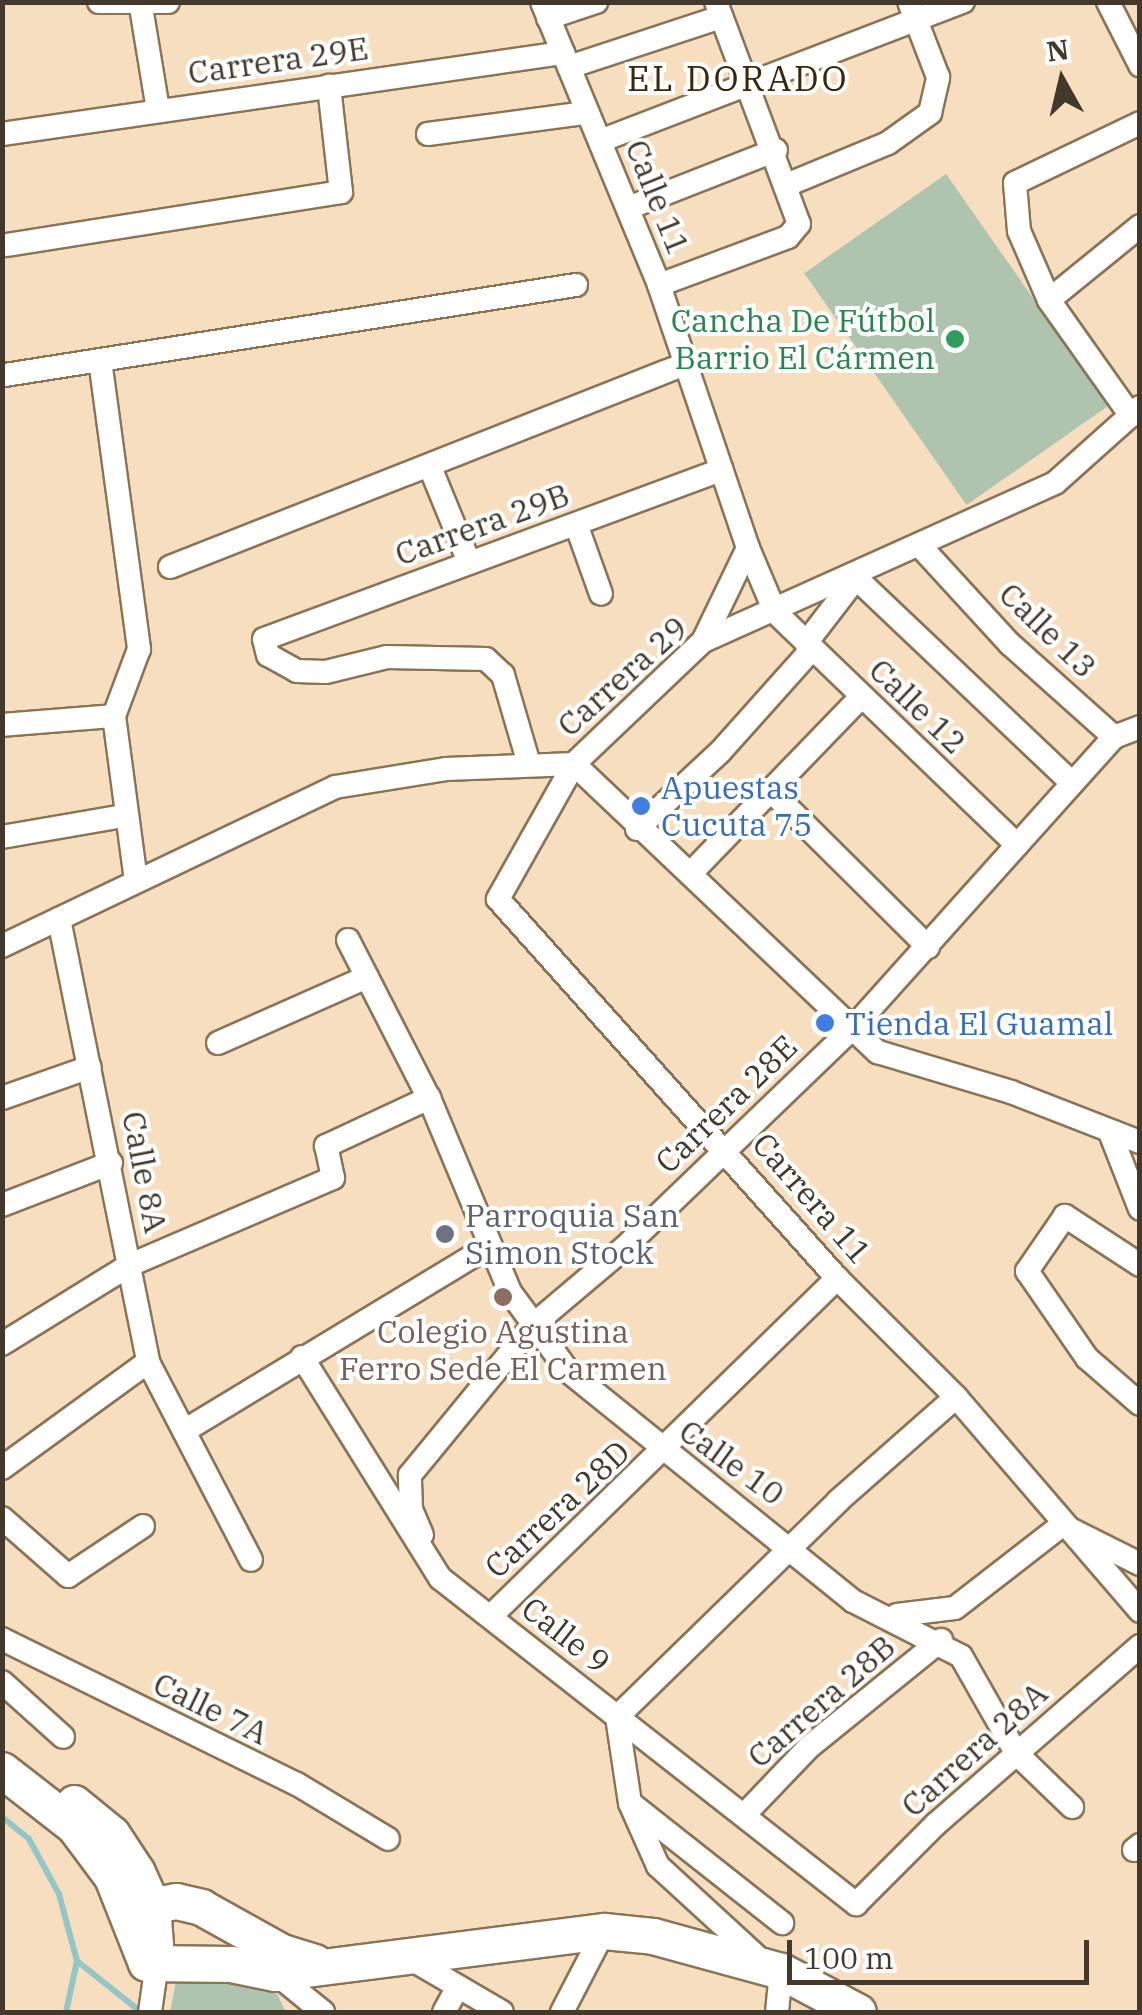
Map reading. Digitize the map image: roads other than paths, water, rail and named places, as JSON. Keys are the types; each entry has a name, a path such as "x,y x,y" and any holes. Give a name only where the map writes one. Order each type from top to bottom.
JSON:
{"main road":[{"path":"2,1747 201,1907 282,1952 326,1965"},
{"path":"2,1770 74,1826 140,1908 201,1907"},
{"path":"112,1834 140,1908 151,1983 275,1973 604,1930 653,1936 775,1970 858,2012"}],"street":[{"path":"100,2 141,7 168,2"},
{"path":"545,10 596,2"},
{"path":"600,140 751,84 913,12 964,2"},
{"path":"1108,2 1140,65"},
{"path":"141,7 158,110"},
{"name":"Calle 11","path":"545,10 659,285 748,548 775,612"},
{"path":"659,285 788,237 799,224 789,184 719,10"},
{"name":"Carrera 29E","path":"2,134 329,86 566,60 719,10"},
{"path":"789,184 888,143 930,113 938,77 913,12"},
{"path":"7,245 341,192 329,86"},
{"path":"428,134 586,112"},
{"path":"1136,411 1049,300 1019,231 1015,183 1140,123"},
{"path":"628,208 776,150"},
{"path":"1049,300 1140,226"},
{"path":"5,375 576,286"},
{"path":"100,360 139,649 114,716 124,816 136,882"},
{"path":"170,566 685,364"},
{"name":"Carrera 29","path":"2,946 335,787 528,764 574,764 704,641 856,578 1056,483 1136,411"},
{"path":"430,467 470,562"},
{"name":"Carrera 29B","path":"528,764 502,674 486,659 387,657 326,672 297,671 268,655 264,639 722,470"},
{"path":"576,524 600,594"},
{"path":"704,641 738,582 748,548"},
{"name":"Calle 13","path":"922,548 1010,644 1114,736"},
{"path":"637,828 720,752 809,646 856,578 1071,782"},
{"name":"Calle 12","path":"775,612 1017,846"},
{"path":"690,874 861,697"},
{"path":"2,724 114,716"},
{"path":"1114,736 1140,727"},
{"name":"Carrera 28E","path":"440,1578 411,1509 410,1475 533,1325 852,1029 1114,736"},
{"path":"574,764 637,828 878,1052 1011,1092 1111,1134 1140,1142"},
{"name":"Carrera 11","path":"574,764 498,899 726,1148 837,1278 956,1397 1062,1525 1140,1611"},
{"path":"772,792 928,947"},
{"path":"2,837 124,816"},
{"name":"Calle 8A","path":"59,919 148,1362 251,1560"},
{"name":"Calle 10","path":"348,940 429,1098 488,1246 533,1325 568,1371 663,1453 794,1547 853,1601 941,1640 982,1686 1016,1753 1072,1807"},
{"path":"218,1043 367,977"},
{"path":"2,1098 90,1066"},
{"path":"2,1344 130,1265 332,1178 326,1146 429,1098"},
{"path":"1111,1134 1140,1208"},
{"path":"2,1205 111,1163"},
{"path":"1140,1265 1065,1216 1026,1271 1087,1358 1140,1404"},
{"path":"184,1432 488,1246"},
{"name":"Carrera 28D","path":"490,1616 663,1453 837,1278"},
{"name":"Calle 9","path":"302,1358 440,1578 617,1716 702,1789 746,1813 856,1904"},
{"path":"2,1468 148,1362"},
{"path":"778,2012 775,1970 658,1866 630,1803 617,1716 956,1397"},
{"path":"2,1518 68,1576 143,1526"},
{"path":"1062,1525 1140,1564"},
{"name":"Carrera 28B","path":"891,1615 955,1608 1062,1525"},
{"name":"Calle 7A","path":"2,1639 297,1784 388,1839"},
{"name":"Carrera 28B","path":"746,1813 809,1747 941,1640"},
{"name":"Carrera 28A","path":"856,1904 1016,1753 1140,1646"},
{"path":"2,1682 62,1737"},
{"path":"630,1803 782,1923"},
{"path":"562,2012 604,1930"},
{"path":"404,1955 502,2012"},
{"path":"275,1973 323,2012"},
{"path":"444,2012 458,1987"}],"waterway":[{"path":"2,1817 29,1839 59,1894 77,1961 66,2012"},
{"path":"77,1961 141,2012"}],"place":[{"name":"Cancha De Fútbol Barrio El Cármen","path":"955,339"},
{"name":"Apuestas Cucuta 75","path":"641,806"},
{"name":"Tienda El Guamal","path":"825,1023"},
{"name":"Parroquia San Simon Stock","path":"445,1234"},
{"name":"Colegio Agustina Ferro Sede El Carmen","path":"503,1297"}],"district":[{"name":"EL DORADO","path":"738,78"}]}
